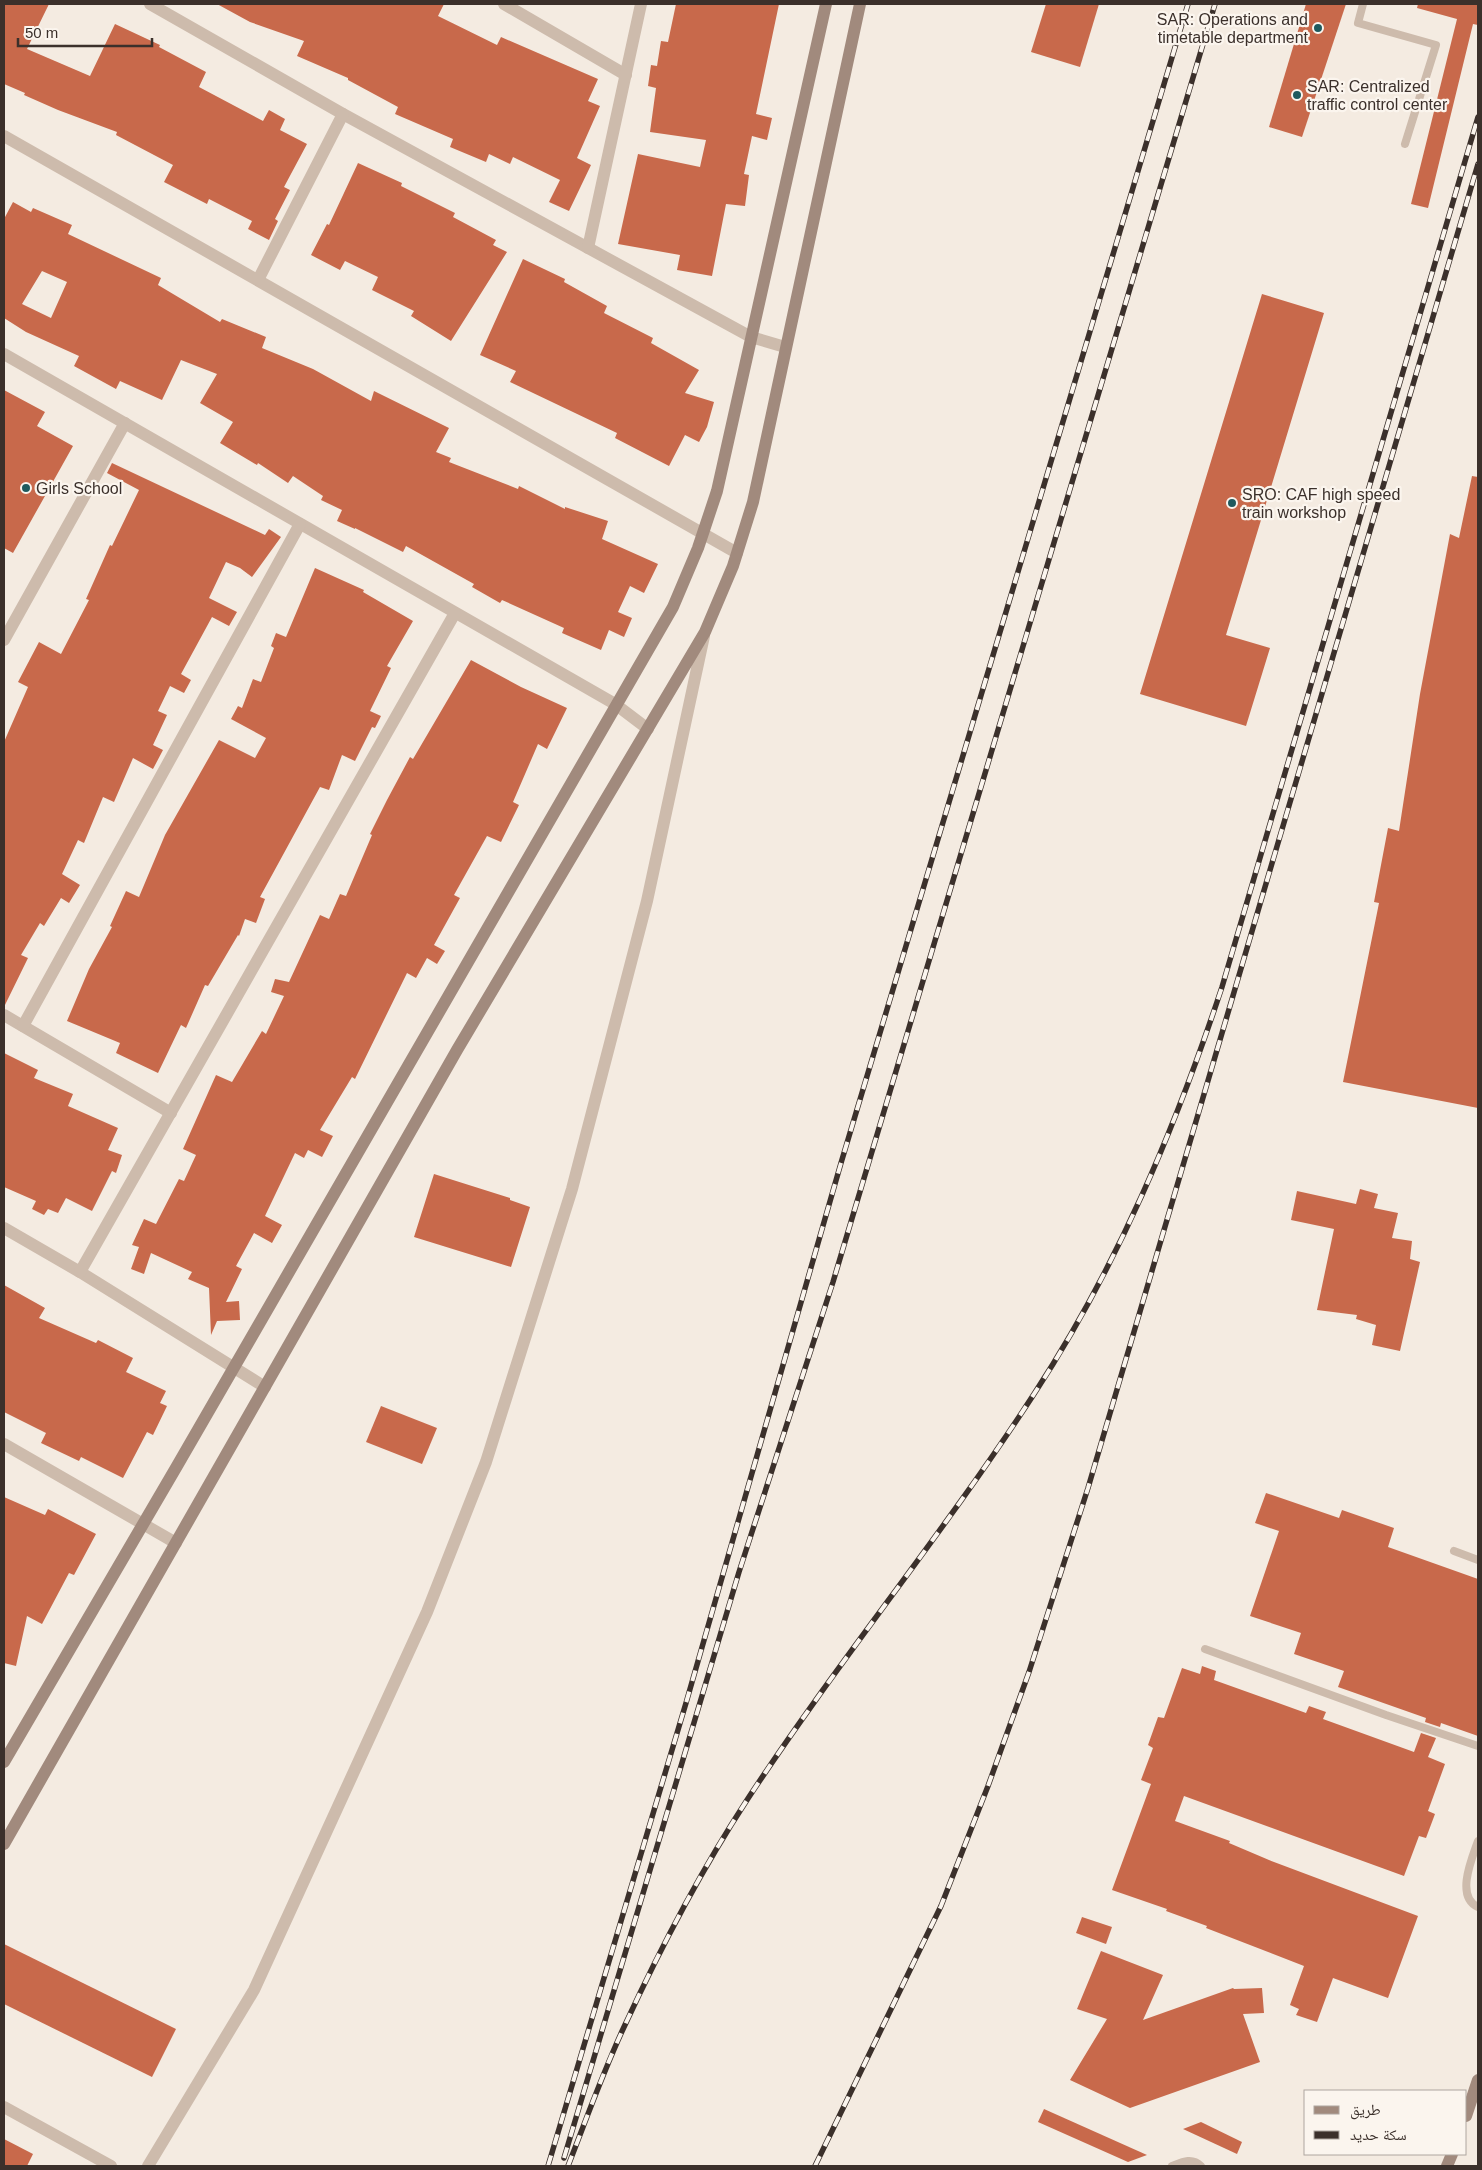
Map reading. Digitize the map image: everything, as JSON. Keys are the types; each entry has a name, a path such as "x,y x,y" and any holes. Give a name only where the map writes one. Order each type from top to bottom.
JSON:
{"street":[{"path":"150,4 343,114 751,337 786,347"},
{"path":"504,4 626,75"},
{"path":"588,248 641,4"},
{"path":"4,1762 144,1523 615,704 673,607 717,491 826,4"},
{"path":"4,1844 457,1050 705,632 737,553 753,502 860,4"},
{"path":"258,280 343,114"},
{"path":"4,136 737,553"},
{"path":"4,354 615,704 648,729"},
{"path":"4,640 125,423"},
{"path":"23,1026 300,524"},
{"path":"80,1272 455,613"},
{"path":"148,2166 254,1990 427,1612 486,1462 572,1189 647,901 705,632"},
{"path":"4,1015 171,1113"},
{"path":"4,1228 80,1272 265,1387"},
{"path":"4,1444 176,1543"},
{"path":"1467,2113 1478,2080"},
{"path":"4,2107 111,2166"}],"lane":[{"path":"1363,4 1358,23 1436,46 1405,144"},
{"path":"1454,1551 1478,1560"},
{"path":"1205,1649 1386,1715 1478,1746"},
{"path":"1478,1840 1469,1868 1466,1894 1472,1904 1478,1907"},
{"path":"1172,2166 1186,2161 1193,2161 1201,2166"}],"building":[{"path":"4,4 49,4 27,49 90,76 115,24 160,45 159,47 206,72 199,87 263,121 269,110 285,119 280,130 307,144 284,187 290,190 275,219 278,221 269,240 248,229 252,221 209,199 207,204 164,182 173,165 116,135 117,132 58,110 4,84"},
{"path":"217,4 444,4 438,16 497,45 501,37 598,79 588,101 600,106 577,158 591,165 569,211 549,202 560,180 513,157 510,164 489,154 486,162 450,147 453,139 395,114 398,107 348,80 348,78 297,56 304,41 250,22"},
{"path":"676,4 779,4 756,114 772,118 767,140 752,136 744,174 749,175 745,206 726,204 712,276 677,270 680,255 618,244 638,154 700,167 706,140 650,132 656,88 648,86 651,65 657,66 661,41 668,42"},
{"path":"1046,4 1099,4 1080,67 1031,52"},
{"path":"1306,4 1346,4 1302,137 1269,127"},
{"path":"1418,4 1478,4 1478,25 1473,24 1428,208 1411,204 1457,19 1417,8"},
{"path":"358,163 402,183 401,186 455,213 453,217 496,240 493,245 507,252 451,341 411,316 414,311 372,290 378,277 345,261 340,270 311,255 327,224 329,225"},
{"path":"13,202 31,212 33,208 72,225 68,234 161,278 158,285 220,322 222,319 266,337 262,348 313,369 371,401 374,391 449,428 436,452 451,458 449,462 518,489 519,486 565,509 565,507 608,521 602,539 658,564 644,593 630,586 618,612 632,618 624,637 609,630 601,650 562,633 564,628 502,600 500,603 472,587 474,584 406,546 403,552 337,521 342,510 321,500 323,496 293,476 288,483 258,463 257,465 220,443 233,422 200,403 217,374 181,360 162,400 120,381 116,389 74,366 79,356 26,332 4,318 4,219","holes":["42,271 67,282 51,318 22,304"]},
{"path":"523,259 565,279 564,282 607,306 604,313 653,338 651,343 699,370 685,393 714,402 707,427 699,442 685,435 669,466 615,438 617,433 510,382 516,371 480,355"},
{"name":"SRO: CAF high speed train workshop","path":"1262,294 1324,313 1226,635 1270,648 1246,726 1140,694"},
{"path":"4,390 45,412 37,426 73,446 13,553 4,548"},
{"path":"112,463 265,535 269,529 281,537 252,577 240,568 226,562 209,598 237,612 229,626 212,617 181,674 191,680 184,693 170,686 158,711 167,715 153,745 163,750 153,769 133,758 114,802 103,797 84,843 78,840 62,874 80,885 69,903 61,898 44,926 40,923 21,955 28,958 4,1007 4,742 28,687 18,682 39,642 61,654 89,600 86,599 110,545 112,546 139,490 107,473"},
{"path":"1472,476 1478,477 1478,1108 1343,1082 1379,903 1374,902 1388,828 1399,831 1420,694 1450,534 1459,538"},
{"path":"315,568 364,590 363,592 413,621 387,666 391,668 370,711 381,716 375,728 372,727 355,761 342,755 329,790 320,787 260,897 265,899 256,923 245,919 239,936 208,986 205,985 186,1028 181,1025 158,1073 116,1053 120,1043 67,1021 89,969 112,927 110,926 126,891 139,897 165,835 219,740 255,758 266,738 231,719 238,706 242,708 253,679 261,682 274,648 271,646 276,633 286,637"},
{"path":"471,660 521,687 567,708 547,749 538,744 513,802 519,805 501,842 487,836 454,895 460,898 434,945 445,951 437,964 427,958 416,978 407,973 355,1079 352,1077 320,1130 333,1136 322,1157 308,1150 304,1158 295,1153 265,1216 282,1225 272,1243 254,1233 236,1266 242,1269 226,1302 239,1301 240,1320 217,1321 211,1335 209,1288 188,1279 192,1272 151,1253 144,1274 131,1269 139,1247 132,1245 144,1219 156,1224 179,1179 184,1181 196,1155 183,1149 216,1075 232,1082 262,1031 266,1034 284,996 271,992 275,979 289,982 320,915 329,919 340,894 346,896 372,835 370,834 387,800 410,757 413,759"},
{"path":"4,1053 38,1070 34,1078 73,1094 68,1106 118,1128 108,1150 122,1155 116,1173 112,1171 92,1211 66,1198 58,1213 48,1209 44,1215 32,1209 36,1201 4,1187"},
{"path":"434,1174 510,1198 510,1200 530,1207 511,1267 414,1237"},
{"path":"1360,1189 1378,1194 1374,1208 1398,1213 1392,1238 1412,1241 1410,1259 1420,1262 1400,1351 1372,1345 1376,1325 1356,1319 1357,1315 1317,1310 1334,1229 1291,1220 1297,1191 1356,1204"},
{"path":"4,1285 45,1308 39,1318 96,1343 98,1340 133,1358 126,1372 166,1391 160,1403 167,1406 153,1435 147,1432 123,1478 81,1457 79,1461 41,1443 46,1433 4,1412"},
{"path":"381,1406 437,1428 422,1464 366,1442"},
{"path":"1266,1493 1339,1518 1342,1510 1394,1528 1388,1547 1478,1579 1478,1736 1441,1723 1440,1727 1425,1722 1426,1718 1338,1687 1344,1671 1294,1654 1301,1633 1250,1616 1279,1531 1255,1523"},
{"path":"4,1497 45,1515 48,1509 96,1534 74,1575 69,1573 42,1624 27,1616 16,1666 4,1663"},
{"path":"1202,1666 1216,1671 1214,1680 1306,1713 1309,1706 1326,1712 1323,1719 1414,1752 1421,1733 1436,1738 1428,1757 1445,1764 1428,1811 1435,1814 1426,1838 1419,1836 1404,1876 1184,1796 1175,1821 1230,1841 1229,1843 1269,1860 1418,1916 1388,1998 1333,1978 1317,2022 1296,2015 1299,2009 1290,2005 1304,1966 1206,1928 1207,1926 1166,1911 1167,1909 1112,1890 1151,1784 1141,1780 1153,1748 1148,1745 1158,1717 1164,1718 1182,1668 1200,1674"},
{"path":"1082,1917 1112,1927 1106,1944 1076,1933"},
{"path":"4,1944 176,2029 152,2077 4,2004"},
{"path":"1101,1951 1163,1975 1143,2020 1233,1988 1262,1988 1264,2013 1243,2014 1260,2062 1130,2108 1070,2080 1107,2019 1077,2009"},
{"path":"1044,2109 1147,2155 1128,2162 1038,2122"},
{"path":"1201,2122 1242,2142 1237,2154 1183,2129"},
{"path":"4,2139 33,2154 27,2166 4,2166"}],"railway":[{"path":"548,2166 686,1703 841,1163 1188,4"},
{"path":"564,2158 739,1572 833,1282 1215,4"},
{"path":"568,2166 624,2027 666,1940 713,1855 782,1748 964,1497 1034,1394 1092,1297 1142,1196 1184,1093 1222,987 1478,117"},
{"path":"815,2166 941,1906 988,1786 1029,1672 1088,1488 1478,164"}],"place":[{"name":"SAR: Operations and timetable department","path":"1318,28"},
{"name":"SAR: Centralized traffic control center","path":"1297,95"},
{"name":"Girls School","path":"26,488"},
{"name":"SRO: CAF high speed train workshop","path":"1232,503"}]}
